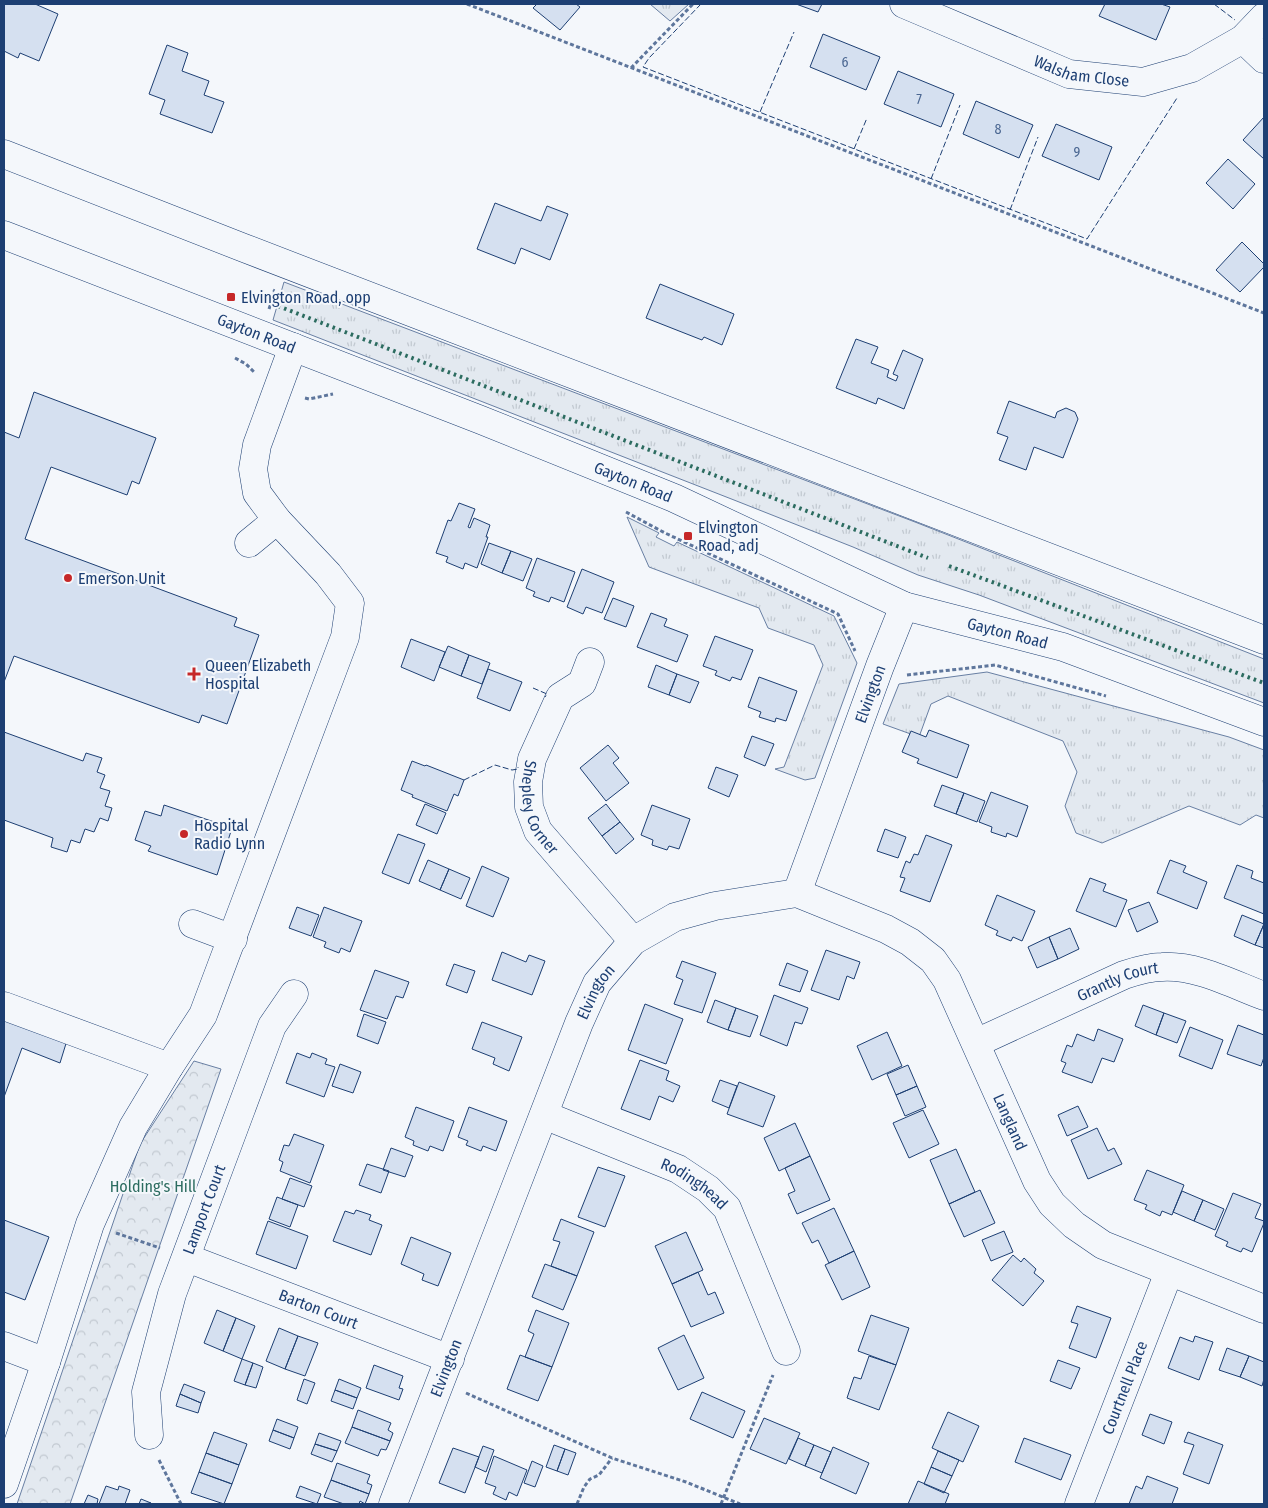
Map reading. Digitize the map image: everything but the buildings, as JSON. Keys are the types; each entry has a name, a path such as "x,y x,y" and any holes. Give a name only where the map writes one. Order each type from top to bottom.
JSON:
{"street":[{"name":"Walsham Close","path":"917,6 1069,74 1143,82 1192,68 1243,39 1264,17"},
{"path":"1243,39 1264,59"},
{"path":"4,154 1264,640"},
{"name":"Gayton Road","path":"4,236 260,334 674,498 904,606 1063,647 1264,722"},
{"path":"5,1478 46,1362 90,1224 133,1127 203,1015 345,637 350,603 328,574 278,520 257,492 253,469 257,445 293,347"},
{"path":"249,543 278,520"},
{"name":"Elvington","path":"401,1502 445,1370 579,1022 598,983 633,941 675,917 715,906 797,894 880,666 904,606"},
{"name":"Shepley Corner","path":"590,662 582,683 560,697 532,759 528,782 529,807 538,831 633,941"},
{"name":"Langland","path":"797,894 886,930 910,942 933,960 947,980 1037,1181 1052,1204 1074,1225 1103,1245 1264,1309"},
{"path":"193,924 233,938"},
{"name":"Grantly Court","path":"976,1043 1124,975 1142,970 1164,967 1192,970 1264,996"},
{"name":"Lamport Court","path":"149,1435 146,1392 172,1294 272,1026 294,994"},
{"path":"4,1006 169,1067"},
{"name":"Rodinghead","path":"544,1115 678,1169 708,1189 727,1208 786,1351"},
{"name":"Barton Court","path":"187,1258 445,1370"},
{"name":"Courtnell Place","path":"1079,1504 1169,1272"},
{"path":"4,1346 46,1362"}],"path":[{"path":"467,4 1264,313"},
{"path":"631,68 693,4"},
{"path":"260,334 275,292 268,284"},
{"path":"231,355 246,364 262,383 309,399 336,394"},
{"path":"625,511 665,533 838,614 858,657 880,666 905,675 994,665 1109,697"},
{"path":"90,1224 187,1258"},
{"path":"721,1504 767,1389 786,1351"},
{"path":"445,1370 612,1458 686,1482 740,1504"},
{"path":"149,1435 181,1504"},
{"path":"577,1504 584,1487 590,1479 599,1475 612,1458"}],"green space":[{"path":"650,4 689,4 670,21"},
{"path":"284,282 915,522 1264,659 1264,703 979,595 918,575 853,547 273,320"},
{"path":"627,517 659,533 656,537 674,546 677,542 834,616 857,663 815,778 805,780 775,769 784,767 823,665 814,645 768,628 759,608 649,567"},
{"path":"987,672 1229,737 1264,750 1264,818 1256,815 1240,825 1189,806 1102,843 1076,833 1065,806 1077,772 1063,741 948,696 931,704 919,737 883,724 899,684"},
{"name":"Holding's Hill","path":"194,1061 221,1069 70,1504 17,1504 140,1144"}],"hedge":[{"path":"278,306 928,558"},
{"path":"949,566 1264,683"}],"fence":[{"path":"701,4 649,58 643,67 1087,239 1177,98"},
{"path":"1214,4 1235,20"},
{"path":"760,112 794,32"},
{"path":"931,179 960,105"},
{"path":"854,149 867,118"},
{"path":"1010,210 1038,137"},
{"path":"533,688 547,694 545,697"},
{"path":"464,780 495,765 512,770 518,769 518,767"}],"place":[{"name":"Elvington Road, opp","path":"231,297"},
{"name":"Elvington Road, adj","path":"688,536"},
{"name":"Emerson Unit","path":"68,578"},
{"name":"Queen Elizabeth Hospital","path":"194,674"},
{"name":"Hospital Radio Lynn","path":"184,834"}]}
